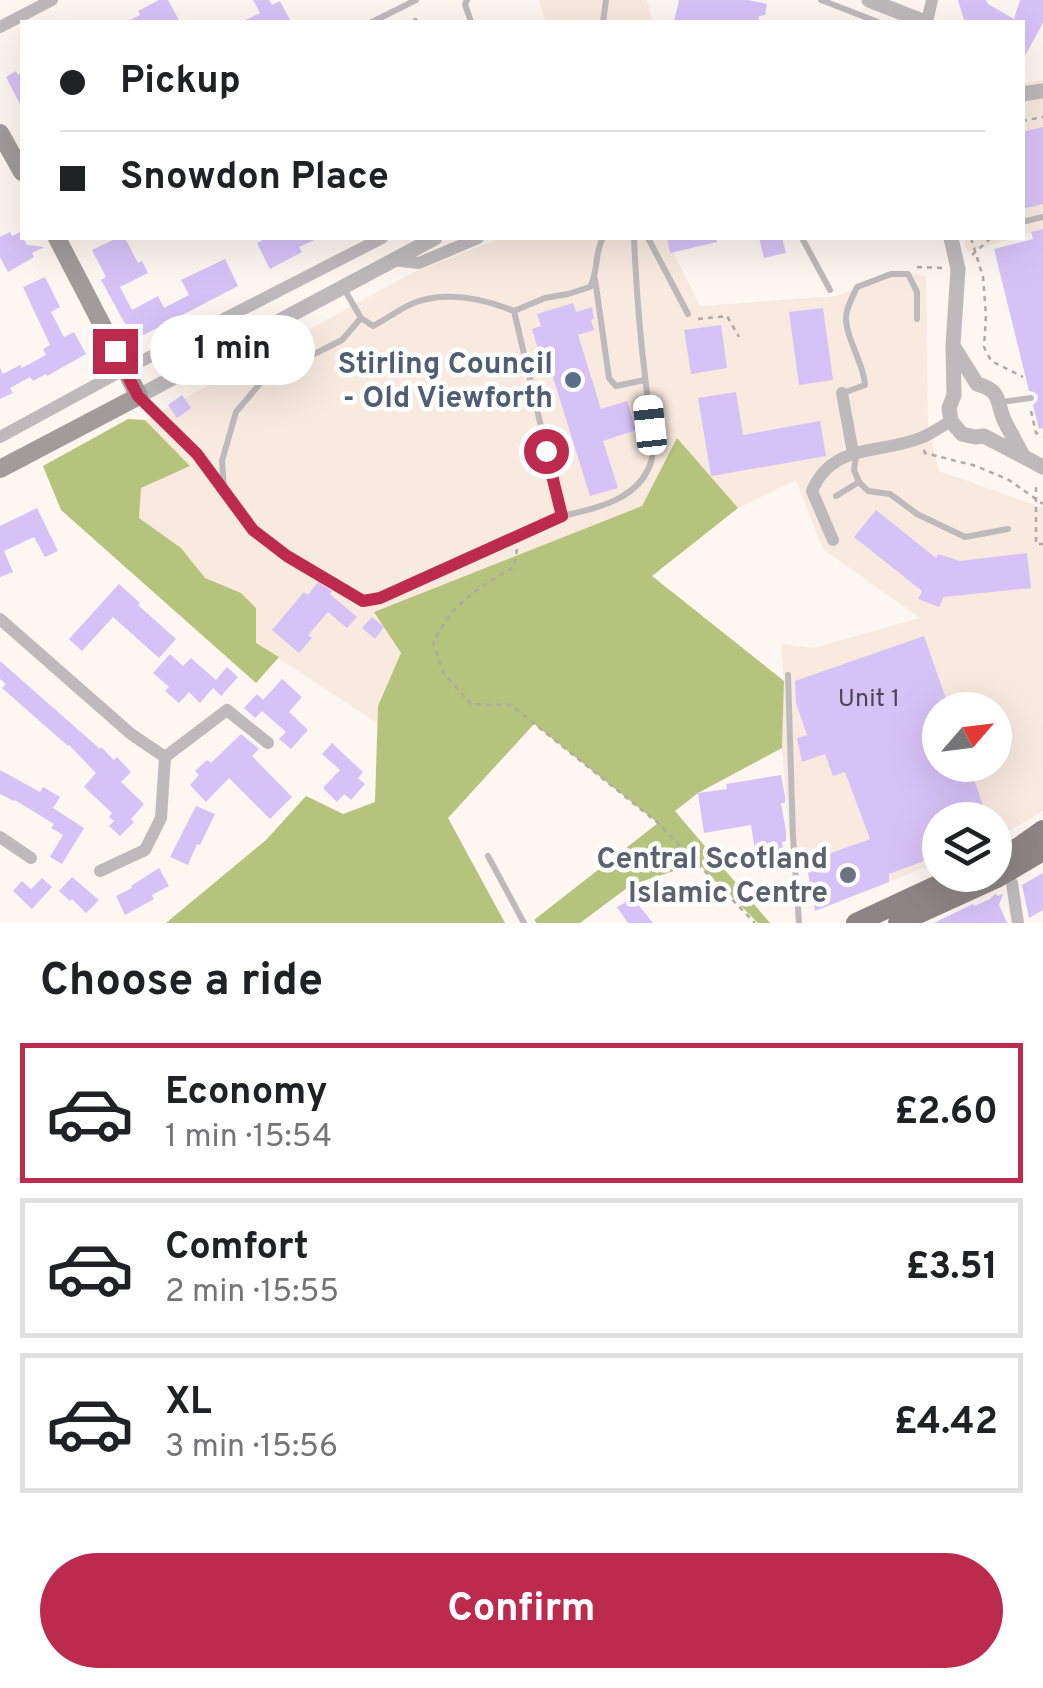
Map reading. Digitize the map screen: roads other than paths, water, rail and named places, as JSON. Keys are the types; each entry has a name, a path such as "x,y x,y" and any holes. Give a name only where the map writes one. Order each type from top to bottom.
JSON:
{"main road":[{"path":"0,135 20,169"},
{"path":"0,468 138,396 58,240"},
{"path":"1012,850 1043,830"},
{"path":"907,921 1043,851"},
{"path":"856,923 923,892"}],"street":[{"path":"0,28 52,0"},
{"path":"868,0 921,20"},
{"path":"0,437 378,240"},
{"path":"138,396 431,240"},
{"path":"393,260 418,263 473,240"},
{"path":"951,240 958,268 951,421 962,434 984,436 993,431 1001,409"},
{"path":"953,346 977,384"},
{"path":"954,395 977,384 986,386 995,394 1023,456"},
{"path":"842,393 855,453"},
{"path":"833,540 812,491 819,475 855,453 921,438 951,421"},
{"path":"984,436 1043,467"},
{"path":"0,619 130,734 165,757"},
{"path":"165,757 227,710 268,743"},
{"path":"100,870 145,850 162,818 165,757"},
{"path":"0,837 31,858"},
{"path":"1012,883 1018,923"}],"lane":[{"path":"376,20 416,0"},
{"path":"821,0 873,20"},
{"path":"602,240 595,279 610,378 616,386 645,380"},
{"path":"138,396 197,454 253,530 287,556 363,601 380,598 520,533 562,516 598,508 623,496 640,480 652,461 634,240"},
{"path":"649,240 688,314"},
{"path":"803,240 830,290"},
{"path":"842,393 865,385 860,360 847,332 846,313 857,286 891,274 908,274 917,292 917,319"},
{"path":"343,286 361,318 373,326 416,302 438,298 490,301 514,311 545,298 590,287 595,279"},
{"path":"514,311 562,516"},
{"path":"224,488 222,460 236,412 263,380 342,340 361,318"},
{"path":"1001,409 1031,398"},
{"path":"855,453 854,470 868,491 890,494 917,514 965,538 1008,528"},
{"path":"836,496 859,482"},
{"path":"788,675 800,923"},
{"path":"488,856 524,923"}],"place":[{"name":"Stirling Council - Old Viewforth","path":"573,380"},
{"name":"Central Scotland Islamic Centre","path":"848,875"}]}
